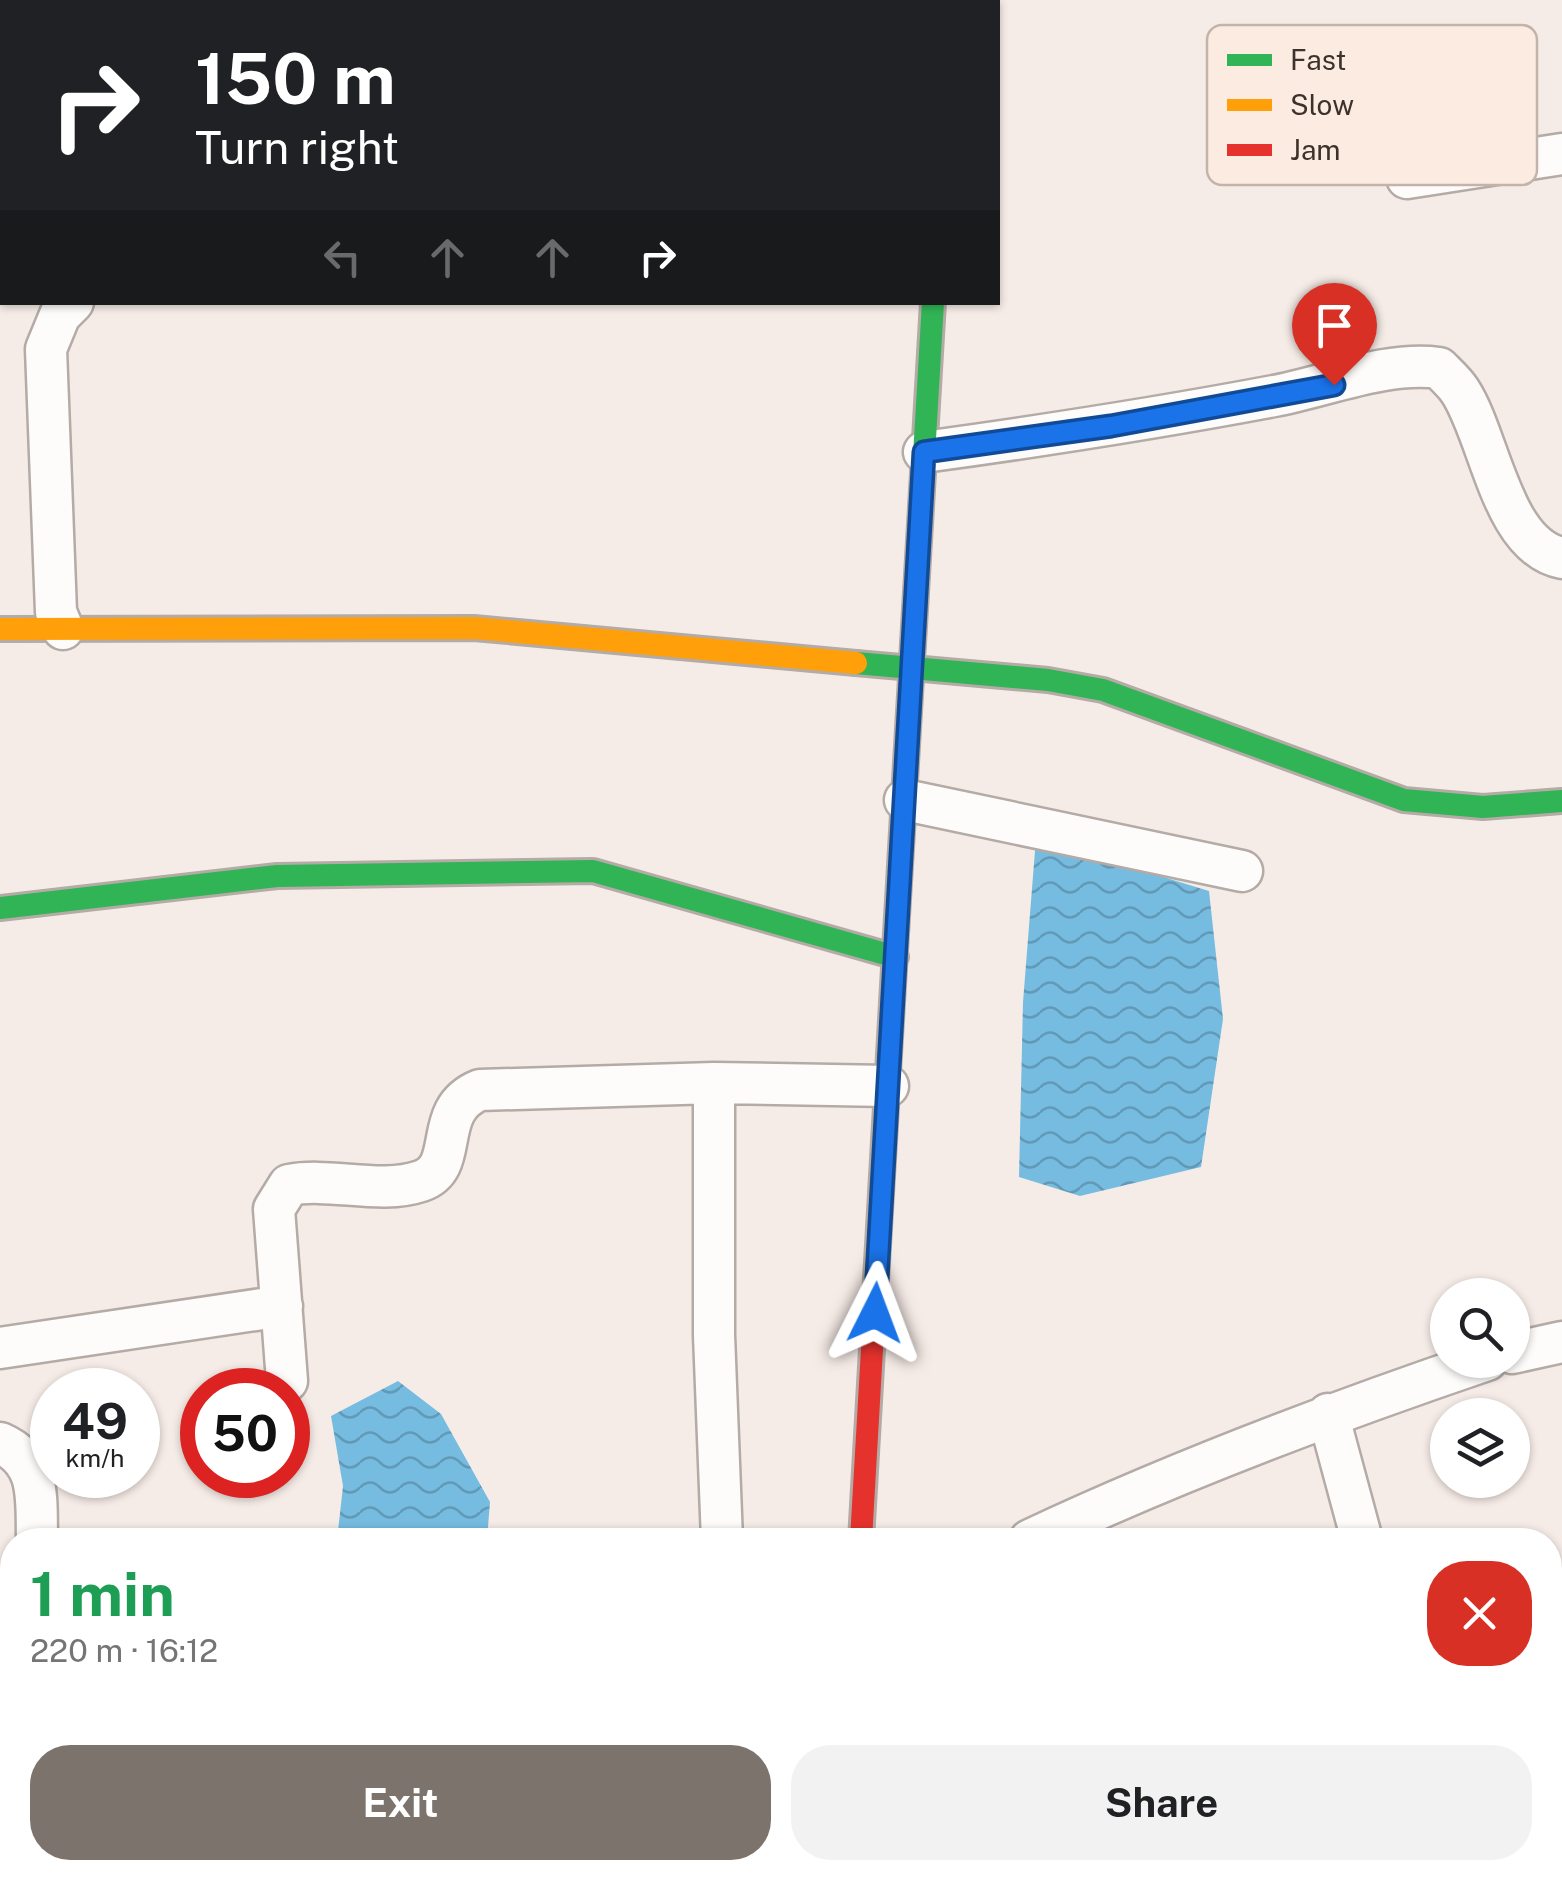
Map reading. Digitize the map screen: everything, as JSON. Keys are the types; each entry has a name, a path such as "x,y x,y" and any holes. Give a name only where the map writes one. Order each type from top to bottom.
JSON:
{"street":[{"path":"1537,158 1562,154"},
{"path":"63,629 56,612 46,348 60,315 70,305"},
{"path":"863,1528 934,305"},
{"path":"924,452 1111,426 1334,385 1410,364 1439,368 1461,391 1518,525 1536,545 1562,558"},
{"path":"0,629 474,628 1048,680 1103,690 1404,800 1449,808 1500,809 1562,801"},
{"path":"905,800 1242,871"},
{"path":"0,908 277,876 593,871 896,957"},
{"path":"286,1368 274,1209 288,1185 310,1181 401,1186 424,1181 435,1173 443,1158 451,1111 461,1097 480,1090 714,1083 888,1086"},
{"path":"714,1083 714,1335 722,1528"},
{"path":"0,1348 282,1306"},
{"path":"1530,1349 1562,1342"},
{"path":"1056,1528 1156,1481 1328,1414 1434,1378"},
{"path":"1328,1414 1359,1528"},
{"path":"0,1443 20,1451 30,1466 36,1528"}],"water":[{"path":"1036,838 1209,891 1223,1019 1201,1167 1080,1196 1019,1177 1023,1002"},
{"path":"398,1381 441,1414 490,1502 488,1528 338,1528 343,1486 331,1416"}],"traffic: fast":[{"path":"894,968 933,305"},
{"path":"856,663 1048,680 1103,690 1404,800 1483,807 1562,801"},
{"path":"0,908 277,876 593,871 896,957"}],"traffic: slow":[{"path":"0,629 474,628 856,663"}],"traffic: jam":[{"path":"862,1528 894,968"}],"route":[{"path":"875,1313 924,452 1111,426 1334,385"}]}
